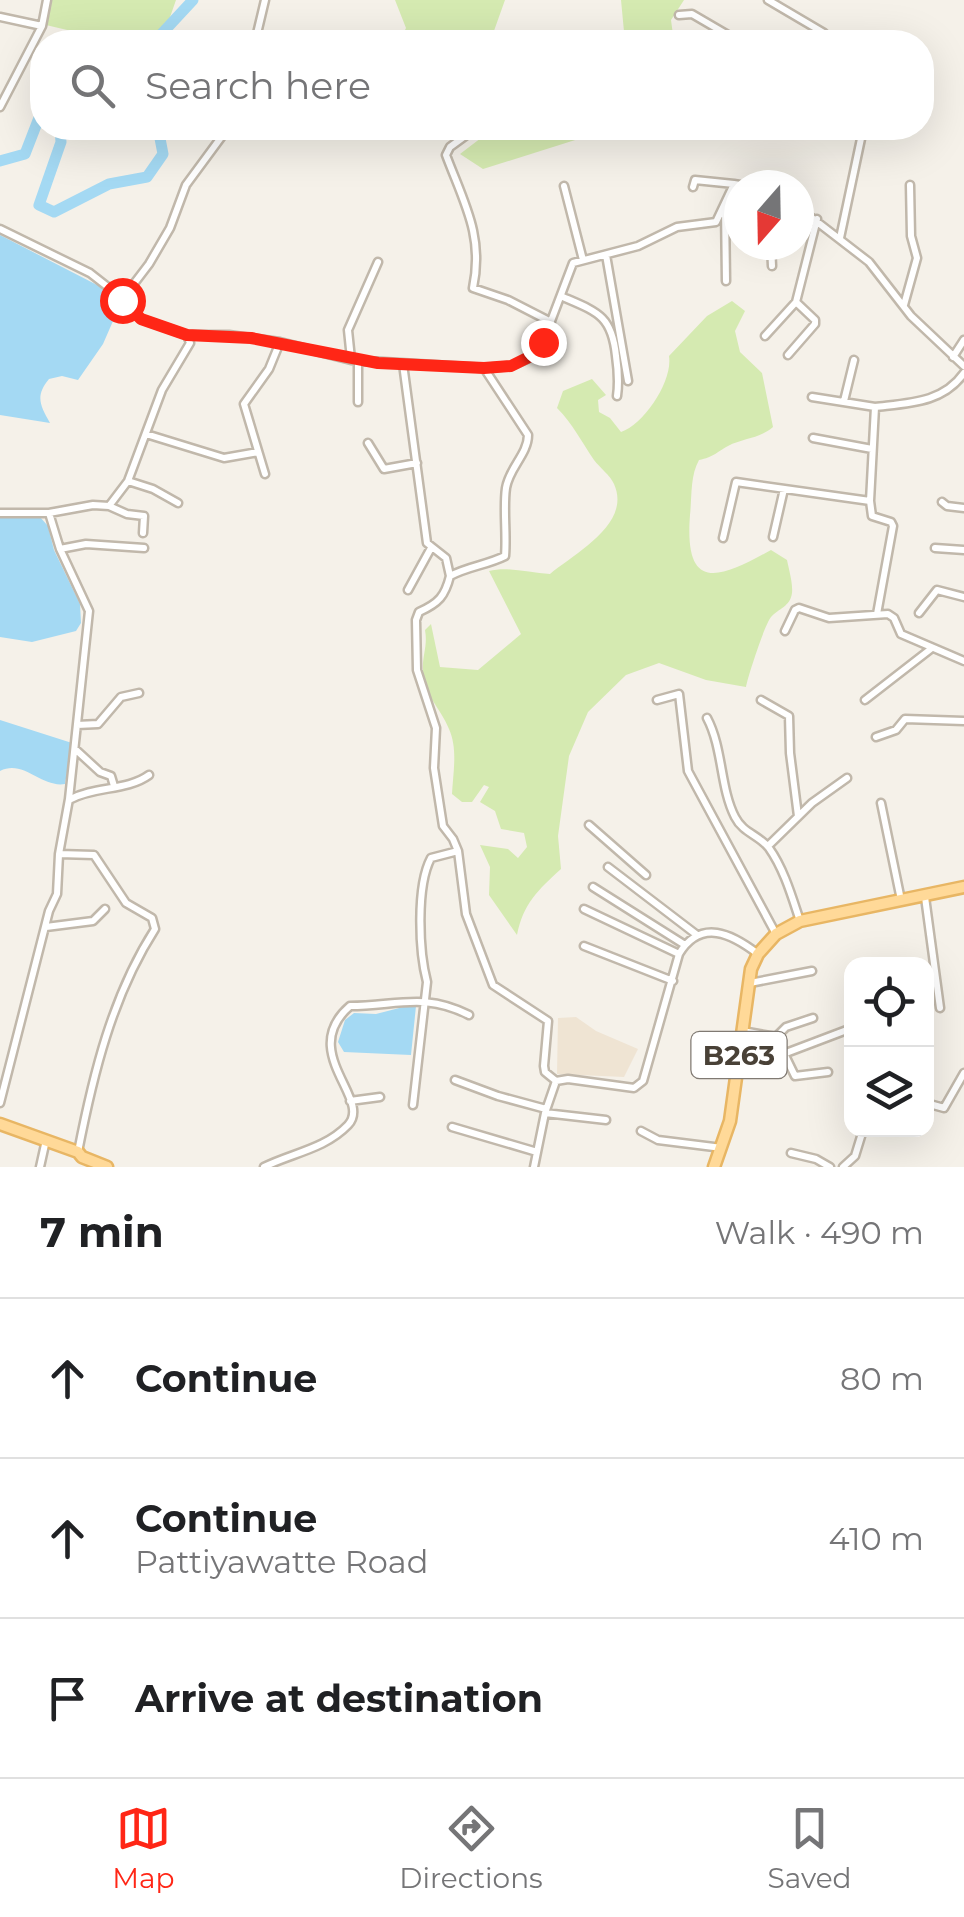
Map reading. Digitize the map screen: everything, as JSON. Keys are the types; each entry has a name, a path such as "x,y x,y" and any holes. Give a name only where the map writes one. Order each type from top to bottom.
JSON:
{"main road":[{"name":"B263","path":"714,1167 730,1121 748,983 758,954 776,934 800,922 964,887"},
{"path":"0,1124 107,1167"}],"street":[{"path":"40,30 47,0"},
{"path":"258,30 264,0"},
{"path":"768,0 820,30"},
{"path":"679,15 692,14 719,30"},
{"path":"0,16 42,26"},
{"path":"0,106 30,49"},
{"path":"118,295 133,285 149,264 170,228 186,184 219,140"},
{"path":"460,140 446,155 475,229 479,260 472,288 551,322"},
{"path":"840,238 862,140"},
{"path":"693,187 695,180 724,183"},
{"path":"904,306 917,258 911,236 910,185"},
{"path":"564,186 584,260"},
{"path":"0,228 90,273 141,319 187,335 229,335 280,342 355,360 484,368 511,366 535,354 562,297 569,268 584,260 638,246 677,228 716,222 724,208"},
{"path":"765,336 796,302 816,219 869,262 964,370 946,392 928,400 875,407 812,397"},
{"path":"606,255 628,381"},
{"path":"726,260 726,282"},
{"path":"771,260 772,266"},
{"path":"358,402 348,330 378,262"},
{"path":"562,297 594,310 614,333 617,396"},
{"path":"788,355 816,320 796,302"},
{"path":"109,506 128,481 162,390 190,342 187,335"},
{"path":"953,357 964,340"},
{"path":"265,474 244,404 269,369 280,342"},
{"path":"844,401 854,360"},
{"path":"404,364 431,548 408,590"},
{"path":"450,576 471,565 488,564 505,556 506,490 513,465 528,445 528,434 484,368"},
{"path":"875,407 872,516 893,526 878,614"},
{"path":"146,434 224,458 258,452"},
{"path":"812,438 872,449"},
{"path":"368,443 384,468 417,463"},
{"path":"128,481 153,488 178,502"},
{"path":"723,538 736,482 870,501"},
{"path":"773,537 784,489"},
{"path":"942,502 964,508"},
{"path":"0,513 49,513 109,506 144,516 142,533"},
{"path":"0,1104 57,894 89,611 60,550 49,513"},
{"path":"60,550 86,544 144,548"},
{"path":"431,548 446,558 450,576 445,594 437,604 419,612 416,620 416,670 436,728 434,768 443,826 454,839 458,852 466,914 488,978 548,1021 544,1066 556,1081"},
{"path":"934,548 964,550"},
{"path":"919,613 937,590 964,597"},
{"path":"784,631 800,608 829,618 888,614 901,634 964,660"},
{"path":"865,700 932,648"},
{"path":"78,724 98,724 121,697 139,693"},
{"path":"657,700 678,694 688,771 776,934"},
{"path":"761,700 789,716 798,816"},
{"path":"707,718 714,731 732,813 742,829 768,846 800,922"},
{"path":"876,737 896,730 905,719 964,721"},
{"path":"75,749 100,772 111,776 114,786"},
{"path":"73,764 94,764"},
{"path":"70,799 98,788 132,784 149,775"},
{"path":"768,846 798,816 847,778"},
{"path":"881,803 901,902"},
{"path":"589,825 646,875"},
{"path":"414,1105 427,982 421,935 425,870 431,858 458,852"},
{"path":"59,854 94,856 126,902 152,918 155,930 140,952 115,1008 87,1106 81,1159"},
{"path":"615,873 626,859"},
{"path":"608,867 696,935"},
{"path":"593,887 685,945"},
{"path":"925,897 940,1008"},
{"path":"46,927 93,921 105,909"},
{"path":"584,910 680,954"},
{"path":"556,1081 568,1079 627,1088 639,1085 680,954 696,935 714,933 738,938 758,954"},
{"path":"584,946 673,981"},
{"path":"748,983 812,971"},
{"path":"264,1167 332,1140 353,1119 354,1108 330,1054 338,1016 350,1006 425,1000 469,1015"},
{"path":"776,1037 786,1027 813,1018"},
{"path":"742,1031 776,1037 798,1078 828,1072"},
{"path":"786,1053 844,1031"},
{"path":"934,1105 944,1108 964,1072"},
{"path":"454,1080 546,1111 606,1120"},
{"path":"534,1167 556,1081"},
{"path":"350,1100 380,1097"},
{"path":"452,1127 537,1152"},
{"path":"641,1131 658,1140 722,1148"},
{"path":"844,1167 855,1156 861,1137"},
{"path":"40,1167 46,1140"},
{"path":"791,1153 830,1167"}],"shaded area":[{"path":"576,1017 596,1031 638,1049 624,1077 557,1074 558,1018"}],"green space":[{"path":"52,0 176,0 169,20 160,30 67,30 46,25"},
{"path":"395,0 505,0 494,30 406,28"},
{"path":"621,0 684,0 671,20 672,30 624,30"},
{"path":"478,140 575,140 483,169 460,154"},
{"path":"732,301 745,311 735,331 740,352 762,373 773,427 699,460 690,515 693,557 699,568 709,573 721,572 771,550 787,560 791,598 768,622 746,687 706,680 659,663 626,675 588,712 569,756 558,836 561,869 533,898 517,935 489,895 490,867 480,845 508,849 518,858 527,847 524,833 501,829 495,811 480,802 489,787 484,785 472,802 462,802 452,794 453,745 446,721 424,679 425,630 431,624 440,667 478,670 521,634 489,571 511,569 550,574 598,536 615,512 614,484 557,408 563,391 592,379 606,395 598,400 599,412 621,432 639,420 662,389 669,356 707,316"}],"water":[{"path":"0,235 101,287 120,305 103,344 78,380 62,376 49,379 45,385 40,401 50,423 0,415"},
{"path":"0,517 40,517 48,526 54,550 80,604 81,623 76,631 32,642 0,637"},
{"path":"0,720 72,743 65,784 48,782 17,769 0,771"},
{"path":"416,1006 411,1055 344,1052 338,1042 345,1020 354,1013 376,1014"}],"waterway":[{"path":"165,30 193,0"},
{"path":"0,161 25,154 30,140"},
{"path":"61,140 39,205 54,212 109,184 147,177 163,154 160,140"}],"route":[{"path":"122,300 141,319 187,335 229,335 280,342 378,363 511,366 527,360 543,342"}]}
